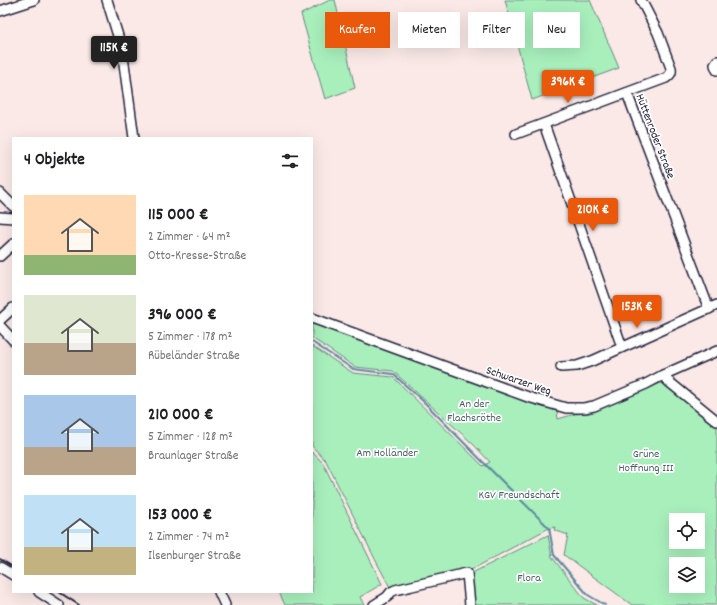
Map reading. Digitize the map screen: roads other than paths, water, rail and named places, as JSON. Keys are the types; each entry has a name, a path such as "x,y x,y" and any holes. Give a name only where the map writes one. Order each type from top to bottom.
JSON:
{"street":[{"path":"0,11 34,0"},
{"path":"107,0 122,49 134,137"},
{"name":"Hüttenroder Straße","path":"641,0 658,33 672,71 666,78 627,93 713,307"},
{"path":"717,61 715,64 717,70"},
{"path":"516,134 627,93"},
{"path":"544,124 622,347"},
{"path":"0,193 12,205"},
{"path":"0,217 12,218"},
{"path":"0,256 12,245"},
{"path":"561,367 577,366 592,361 713,307"},
{"path":"0,320 12,309"},
{"name":"Schwarzer Weg","path":"313,318 528,397 566,408 584,408 594,406 717,351"},
{"path":"0,326 12,339"},
{"path":"663,375 668,381 717,421"},
{"path":"0,567 12,574"},
{"path":"374,605 395,590 468,573 470,605"},
{"path":"41,593 59,605"},
{"path":"219,593 225,605"}],"waterway":[{"path":"313,343 353,369 393,374 424,402 549,528 554,555 588,595 605,605"}],"railway":[{"path":"0,559 12,566"},
{"path":"61,593 79,605"}],"park label":[{"name":"An der Flachsröthe","path":"474,410"},
{"name":"Am Holländer","path":"387,452"},
{"name":"Grüne Hoffnung III","path":"646,460"},
{"name":"KGV Freundschaft","path":"519,494"},
{"name":"Flora","path":"529,577"}]}
